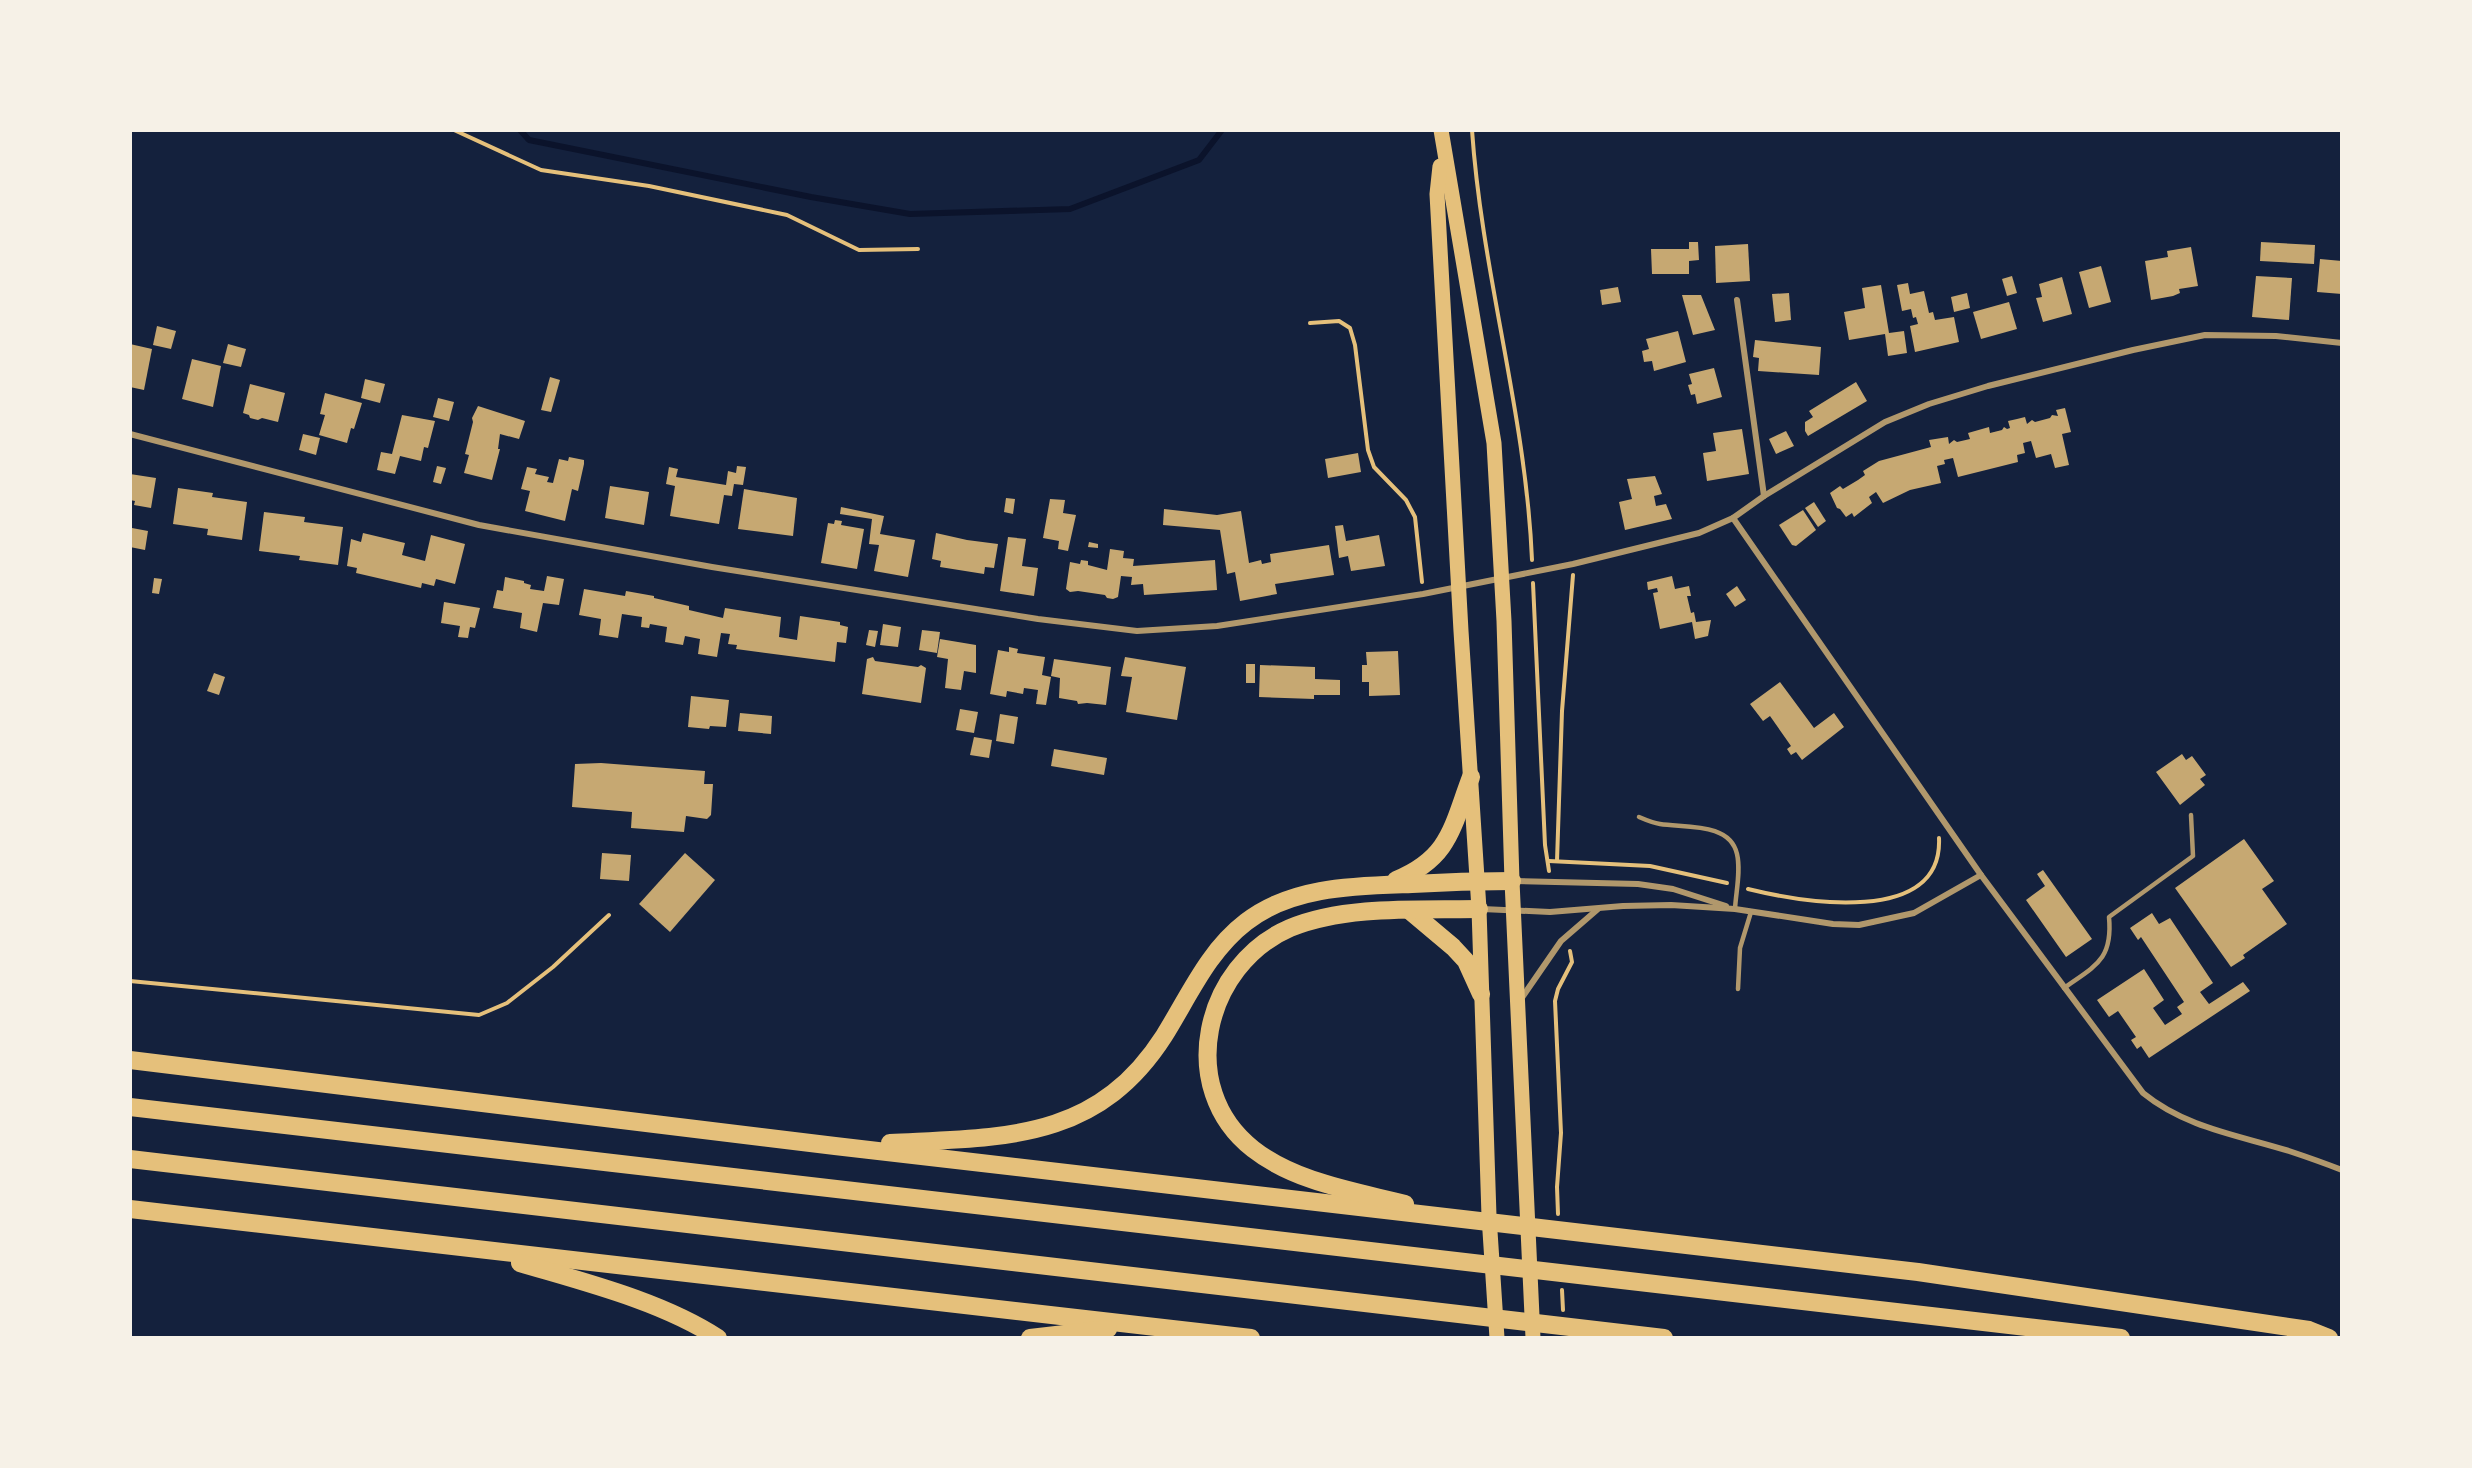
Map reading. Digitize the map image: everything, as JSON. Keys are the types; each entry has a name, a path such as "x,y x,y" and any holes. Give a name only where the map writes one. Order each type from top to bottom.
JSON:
{"highway":[{"path":"1386,885 1414,872 1436,856 1447,840 1471,777"},
{"path":"835,1146 999,1138 1038,1130 1070,1120 1090,1110 1136,1072 1162,1038 1199,975 1223,944 1246,922 1272,907 1306,894 1354,886 1512,881"},
{"path":"1428,1213 1311,1179 1279,1166 1252,1148 1233,1128 1210,1083 1207,1055 1210,1024 1222,990 1240,964 1263,944 1290,928 1326,918 1409,910 1479,909"},
{"path":"1409,910 1466,961 1481,994"},
{"path":"130,1060 835,1146 1428,1213 1468,1221 1918,1272 2309,1330 2329,1338"},
{"path":"130,1107 2121,1338"},
{"path":"130,1159 1664,1338"},
{"path":"130,1209 1251,1338"},
{"path":"469,1249 614,1291 702,1328 718,1338"},
{"path":"1030,1338 1140,1325"}],"main road":[{"path":"1441,138 1437,194 1479,909 1489,1204 1497,1338"},
{"path":"1441,138 1494,443 1504,621 1513,909 1533,1338"}],"street":[{"path":"1737,300 1764,496"},
{"path":"130,434 479,525 712,567 1038,619 1137,631 1217,626 1423,594 1574,564 1699,533 1733,518 1764,496 1885,422 1929,404 1988,386 2133,350 2205,335 2276,336 2342,343"},
{"path":"1733,518 1981,875 2144,1093 2156,1104 2202,1127 2289,1151 2342,1170"},
{"path":"1512,881 1650,886 1673,889 1750,912 1833,924 1859,925 1914,914 1981,875"},
{"path":"1479,909 1551,912 1671,905 1735,909"},
{"path":"1518,1004 1561,941 1598,908"}],"lane":[{"path":"2064,988 2100,962 2110,935 2109,916 2193,856 2191,815"},
{"path":"1639,817 1658,824 1722,833 1737,852 1735,909"},
{"path":"1738,989 1740,948 1750,912"}],"path":[{"path":"454,130 541,170 649,186 787,215 859,249 918,249"},
{"path":"1472,130 1478,196 1522,450 1531,524"},
{"path":"1310,322 1339,321 1350,328 1355,345 1368,450 1374,467 1406,500 1415,517 1423,594"},
{"path":"1557,861 1562,711 1574,564"},
{"path":"1534,603 1545,845 1549,861 1657,867 1779,896 1829,902 1864,902 1896,895 1925,881 1933,871 1940,854 1941,816"},
{"path":"130,981 479,1015 507,1003 554,967 609,915"},
{"path":"1557,1187 1561,1133 1556,1001 1558,989 1572,962 1572,954 1561,941"}],"building":[{"path":"1689,242 1698,242 1699,260 1689,261 1689,274 1652,274 1651,249 1689,249"},
{"path":"2261,242 2315,245 2314,264 2260,261"},
{"path":"1748,244 1750,281 1716,283 1715,246"},
{"path":"2191,247 2198,286 2179,289 2180,293 2173,296 2151,300 2145,261 2168,257 2167,251"},
{"path":"2320,259 2342,261 2342,294 2317,292"},
{"path":"2101,266 2111,302 2089,308 2079,272"},
{"path":"2012,276 2017,293 2007,296 2002,279"},
{"path":"2256,276 2292,278 2289,320 2252,317"},
{"path":"2062,277 2072,314 2043,322 2036,298 2042,297 2039,284"},
{"path":"1908,283 1910,294 1924,291 1929,313 1933,312 1935,320 1954,317 1959,342 1915,352 1910,326 1918,324 1916,317 1913,318 1911,309 1902,311 1897,285"},
{"path":"1881,285 1889,333 1904,331 1907,353 1888,356 1885,334 1849,340 1844,312 1865,308 1862,288"},
{"path":"1618,287 1621,302 1602,305 1600,290"},
{"path":"1789,293 1791,320 1775,322 1772,294"},
{"path":"1967,293 1970,308 1954,312 1951,297"},
{"path":"1682,295 1701,295 1715,330 1693,335"},
{"path":"2009,302 2017,329 1981,339 1973,312"},
{"path":"157,326 176,331 171,349 153,345"},
{"path":"1678,331 1686,362 1654,371 1652,361 1644,362 1642,351 1649,349 1646,339"},
{"path":"1755,340 1821,347 1819,375 1758,371 1759,358 1753,357"},
{"path":"130,344 152,349 144,390 130,387"},
{"path":"228,344 246,349 241,367 223,363"},
{"path":"192,359 221,366 213,407 182,399"},
{"path":"1714,368 1722,397 1697,404 1695,394 1691,395 1688,385 1692,384 1689,374"},
{"path":"550,377 560,380 551,412 541,410"},
{"path":"365,379 385,384 380,403 361,398"},
{"path":"1856,382 1867,401 1808,436 1805,431 1805,422 1813,417 1809,411"},
{"path":"250,384 285,393 278,422 250,418 249,415 243,413"},
{"path":"325,393 362,403 347,443 319,435 325,415 320,414"},
{"path":"438,398 454,402 449,421 433,417"},
{"path":"478,406 525,421 519,439 500,434 498,449 500,449 492,480 464,473 469,455 465,454 472,418"},
{"path":"2065,408 2071,432 2062,434 2069,465 2055,468 2051,454 2036,458 2031,441 2023,443 2025,453 2017,455 2018,462 1958,477 1953,458 1944,460 1945,464 1937,466 1941,483 1910,490 1883,503 1876,492 1869,497 1872,503 1854,517 1852,513 1846,517 1837,508 1830,493 1840,486 1843,489 1858,480 1865,475 1863,471 1879,461 1931,447 1929,440 1948,437 1949,444 1954,440 1957,442 1970,439 1968,433 1989,427 1990,433 2002,430 2004,427 2010,428 2008,421 2025,417 2027,424 2032,420 2035,422 2050,418 2052,415 2058,416 2056,410"},
{"path":"402,415 435,421 428,448 424,447 421,461 400,456 395,474 377,470 381,452 392,454"},
{"path":"1742,429 1749,474 1707,481 1703,453 1716,451 1713,433"},
{"path":"1786,431 1794,446 1776,454 1769,439"},
{"path":"303,434 320,438 316,455 299,450"},
{"path":"1358,453 1361,472 1328,478 1325,459"},
{"path":"569,457 584,460 584,464 578,491 572,489 565,521 525,511 530,491 521,489 527,467 537,469 535,474 549,477 547,482 553,483 559,459 568,461"},
{"path":"437,466 446,468 441,484 433,482"},
{"path":"737,466 746,467 743,485 734,484 732,496 724,495 719,524 670,516 675,486 666,484 669,467 678,469 676,477 726,485 728,471 736,473"},
{"path":"130,474 156,478 151,508 134,505 135,501 130,500"},
{"path":"1655,476 1662,494 1654,496 1656,506 1666,504 1672,519 1625,530 1619,502 1632,499 1627,479"},
{"path":"610,486 649,492 644,525 605,518"},
{"path":"178,488 213,493 212,497 247,502 242,540 207,535 208,529 173,524"},
{"path":"744,489 797,498 793,536 738,529"},
{"path":"1006,498 1015,499 1013,514 1004,512"},
{"path":"1050,499 1065,500 1063,513 1076,515 1068,551 1058,549 1059,541 1043,538"},
{"path":"1814,502 1826,521 1818,527 1805,508"},
{"path":"841,507 884,516 880,534 915,540 908,577 874,571 879,545 869,544 872,519 840,514"},
{"path":"1164,509 1217,515 1241,511 1249,563 1261,560 1262,564 1271,562 1270,554 1329,545 1334,575 1275,584 1277,594 1240,601 1235,572 1227,574 1220,530 1163,525"},
{"path":"1803,510 1816,530 1796,546 1792,545 1779,525"},
{"path":"264,512 305,517 304,522 343,527 338,565 299,560 300,556 259,551"},
{"path":"835,520 842,521 841,525 864,529 857,569 821,563 828,523 834,524"},
{"path":"1343,525 1346,541 1379,535 1385,566 1351,571 1348,556 1339,558 1335,526"},
{"path":"132,528 148,531 145,550 130,547"},
{"path":"363,533 405,543 402,555 425,561 431,535 465,544 455,584 436,579 434,586 422,583 421,588 356,573 357,568 347,566 351,539 361,542"},
{"path":"936,533 998,544 994,568 985,567 984,574 940,567 941,561 932,559"},
{"path":"1008,537 1026,539 1022,566 1038,568 1034,596 1000,591"},
{"path":"1089,542 1098,544 1098,548 1088,547"},
{"path":"1110,549 1124,551 1123,558 1134,559 1133,566 1215,560 1217,590 1144,595 1143,584 1131,585 1132,577 1121,576 1118,597 1113,599 1105,595 1070,592 1066,589 1070,562 1080,564 1081,560 1088,561 1088,565 1107,570"},
{"path":"547,576 564,579 559,605 543,603 537,632 520,628 522,613 493,608 497,590 503,591 505,577 524,581 531,585 530,589 544,591"},
{"path":"1672,576 1675,589 1689,586 1691,596 1687,596 1696,622 1711,620 1708,636 1695,639 1692,622 1660,629 1653,593 1658,592 1657,588 1648,590 1647,582"},
{"path":"154,578 162,579 159,594 152,593"},
{"path":"1737,586 1746,600 1735,607 1726,594"},
{"path":"584,589 625,596 626,591 654,596 654,598 689,606 689,610 723,618 725,608 781,617 779,637 797,640 800,616 840,622 840,625 848,627 846,643 837,642 835,662 736,649 737,645 728,644 730,634 721,633 717,657 698,654 700,639 685,636 683,645 665,642 667,627 650,624 649,628 641,627 642,617 622,614 618,638 599,635 601,619 579,615"},
{"path":"444,602 480,608 475,628 470,627 468,638 458,637 460,626 441,623"},
{"path":"883,624 901,627 898,647 880,645"},
{"path":"869,630 878,631 875,647 866,645"},
{"path":"922,630 940,632 937,653 919,650"},
{"path":"940,639 976,645 976,673 964,671 961,690 945,688 948,659 937,657"},
{"path":"1009,647 1018,649 1017,653 1045,657 1042,675 1051,677 1046,705 1036,704 1038,690 1024,688 1023,694 1007,691 1006,697 990,694 998,650 1009,652"},
{"path":"1398,651 1400,695 1369,696 1369,682 1362,682 1362,665 1367,665 1366,652"},
{"path":"873,657 875,661 918,667 921,665 926,668 921,703 862,694 867,659"},
{"path":"1125,657 1186,667 1177,720 1126,712 1132,677 1121,676"},
{"path":"1054,659 1111,667 1106,705 1078,704 1077,701 1059,698 1060,678 1051,676"},
{"path":"1246,664 1255,664 1255,683 1246,683"},
{"path":"1260,665 1315,667 1315,679 1340,680 1340,695 1314,695 1314,699 1259,697"},
{"path":"214,673 225,677 219,695 207,691"},
{"path":"1780,682 1814,728 1834,713 1844,727 1802,760 1796,752 1791,755 1787,749 1791,746 1770,716 1763,721 1750,704"},
{"path":"691,696 729,700 726,727 710,726 709,729 688,727"},
{"path":"960,709 978,712 974,733 956,730"},
{"path":"740,713 772,716 771,734 738,731"},
{"path":"1000,714 1018,717 1014,744 996,741"},
{"path":"974,737 992,740 989,758 970,755"},
{"path":"1054,749 1107,758 1104,775 1051,766"},
{"path":"2182,754 2186,760 2192,756 2206,775 2200,779 2205,785 2180,805 2156,772"},
{"path":"601,763 705,771 704,784 713,784 711,815 707,819 686,816 684,832 631,828 632,812 572,807 575,764"},
{"path":"2244,839 2274,881 2262,889 2287,924 2243,955 2245,958 2231,967 2175,888"},
{"path":"602,853 631,855 629,881 600,879"},
{"path":"685,853 715,880 670,932 639,904"},
{"path":"2043,870 2092,939 2066,957 2026,900 2045,886 2037,874"},
{"path":"2152,913 2159,924 2170,918 2213,983 2200,992 2209,1004 2243,982 2250,991 2149,1058 2141,1046 2137,1049 2131,1040 2136,1037 2118,1011 2109,1017 2097,1000 2144,969 2164,1000 2153,1008 2165,1025 2182,1014 2177,1007 2184,1002 2141,937 2138,940 2130,928"}],"waterway":[{"path":"520,130 529,140 811,197 910,214 1070,209 1199,160 1222,130"}]}
